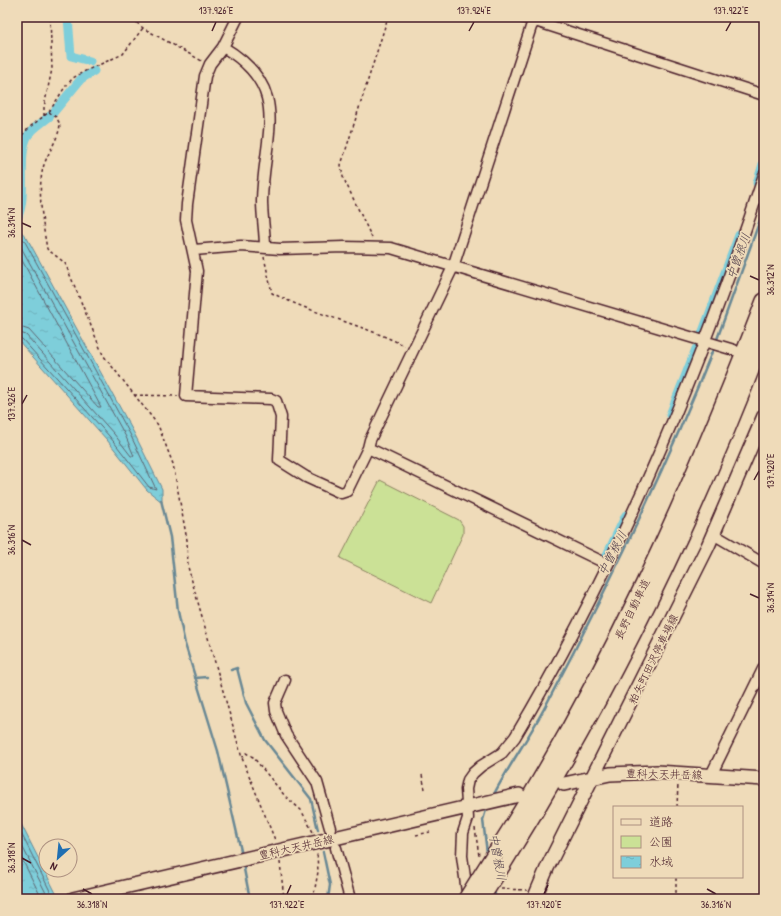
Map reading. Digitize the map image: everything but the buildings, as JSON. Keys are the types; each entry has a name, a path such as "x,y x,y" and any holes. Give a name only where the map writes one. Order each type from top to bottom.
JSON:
{"highway":[{"name":"長野自動車道","path":"467,899 552,759 626,620 689,486 764,301"},
{"name":"長野自動車道","path":"481,899 568,757 638,626 719,450 764,337"}],"main road":[{"name":"粕矢町田沢停車場線","path":"531,894 548,866 594,778 713,534 764,416"},
{"name":"豊科大天井岳線","path":"564,784 610,774 678,772 764,779"},
{"name":"豊科大天井岳線","path":"73,899 519,794"}],"street":[{"path":"238,17 223,47 210,64 203,90 188,191 186,220 198,271 186,396 271,399 276,401 281,417 279,460 306,477 341,493 347,491 453,267 531,27 536,19"},
{"path":"523,17 536,19 764,95"},
{"path":"223,47 248,64 258,77 268,100 270,126 262,201 265,247"},
{"path":"467,899 462,856 462,834 468,818 466,789 473,773 502,753 515,737 575,628 607,564 662,445 706,342 764,175"},
{"path":"194,250 241,246 280,249 391,248 734,350"},
{"path":"368,448 607,564"},
{"path":"713,534 764,564"},
{"path":"711,775 764,667"},
{"path":"285,680 275,703 276,711 286,735 317,782 330,828"},
{"path":"336,848 350,899"}],"path":[{"path":"44,116 44,107 52,69 50,17"},
{"path":"137,17 136,22 143,28 210,64"},
{"path":"376,247 343,177 340,165 388,17"},
{"path":"17,146 22,135 49,112 65,87 74,78 83,72 122,54 143,28"},
{"path":"49,112 56,117 60,124 43,167 42,205 47,249 64,263 103,356 158,425 173,464 187,540 188,567 242,758 278,851 284,899"},
{"path":"265,247 263,254 272,293 298,306 379,333 413,350"},
{"path":"134,395 186,396"},
{"path":"242,758 246,753 253,757 285,796 300,810 313,832"},
{"path":"677,806 678,772"},
{"path":"422,775 425,789"},
{"path":"474,826 480,861"},
{"path":"416,835 430,832"},
{"path":"313,899 318,872 317,852"},
{"path":"676,878 676,899"},
{"path":"501,889 531,894"}],"green space":[{"path":"380,480 459,520 463,526 463,534 431,603 340,558"}],"water":[{"path":"17,227 27,238 134,433 162,489 162,502 147,490 107,440 17,339"},
{"path":"17,816 38,858 38,878 48,878 59,899 17,899"}],"waterway":[{"path":"68,17 71,56 90,61"},
{"path":"53,113 81,79 94,71"},
{"path":"17,218 22,200 24,145 31,131 50,116"},
{"path":"757,183 764,161"},
{"name":"中曽根川","path":"716,342 764,209"},
{"path":"702,334 739,235"},
{"name":"中曽根川","path":"493,796 540,717 613,573 656,483 714,347"},
{"path":"670,415 696,349"},
{"path":"161,500 170,537 178,611 185,644 218,751 242,855"},
{"path":"607,555 626,515"},
{"path":"231,670 237,668 246,703 265,740 311,799 318,830"},
{"path":"195,678 207,677"},
{"name":"中曽根川","path":"487,807 483,820 487,853"},
{"path":"323,852 330,885 328,899"},
{"path":"243,864 250,899"},
{"name":"中曽根川","path":"494,890 496,899"}]}
